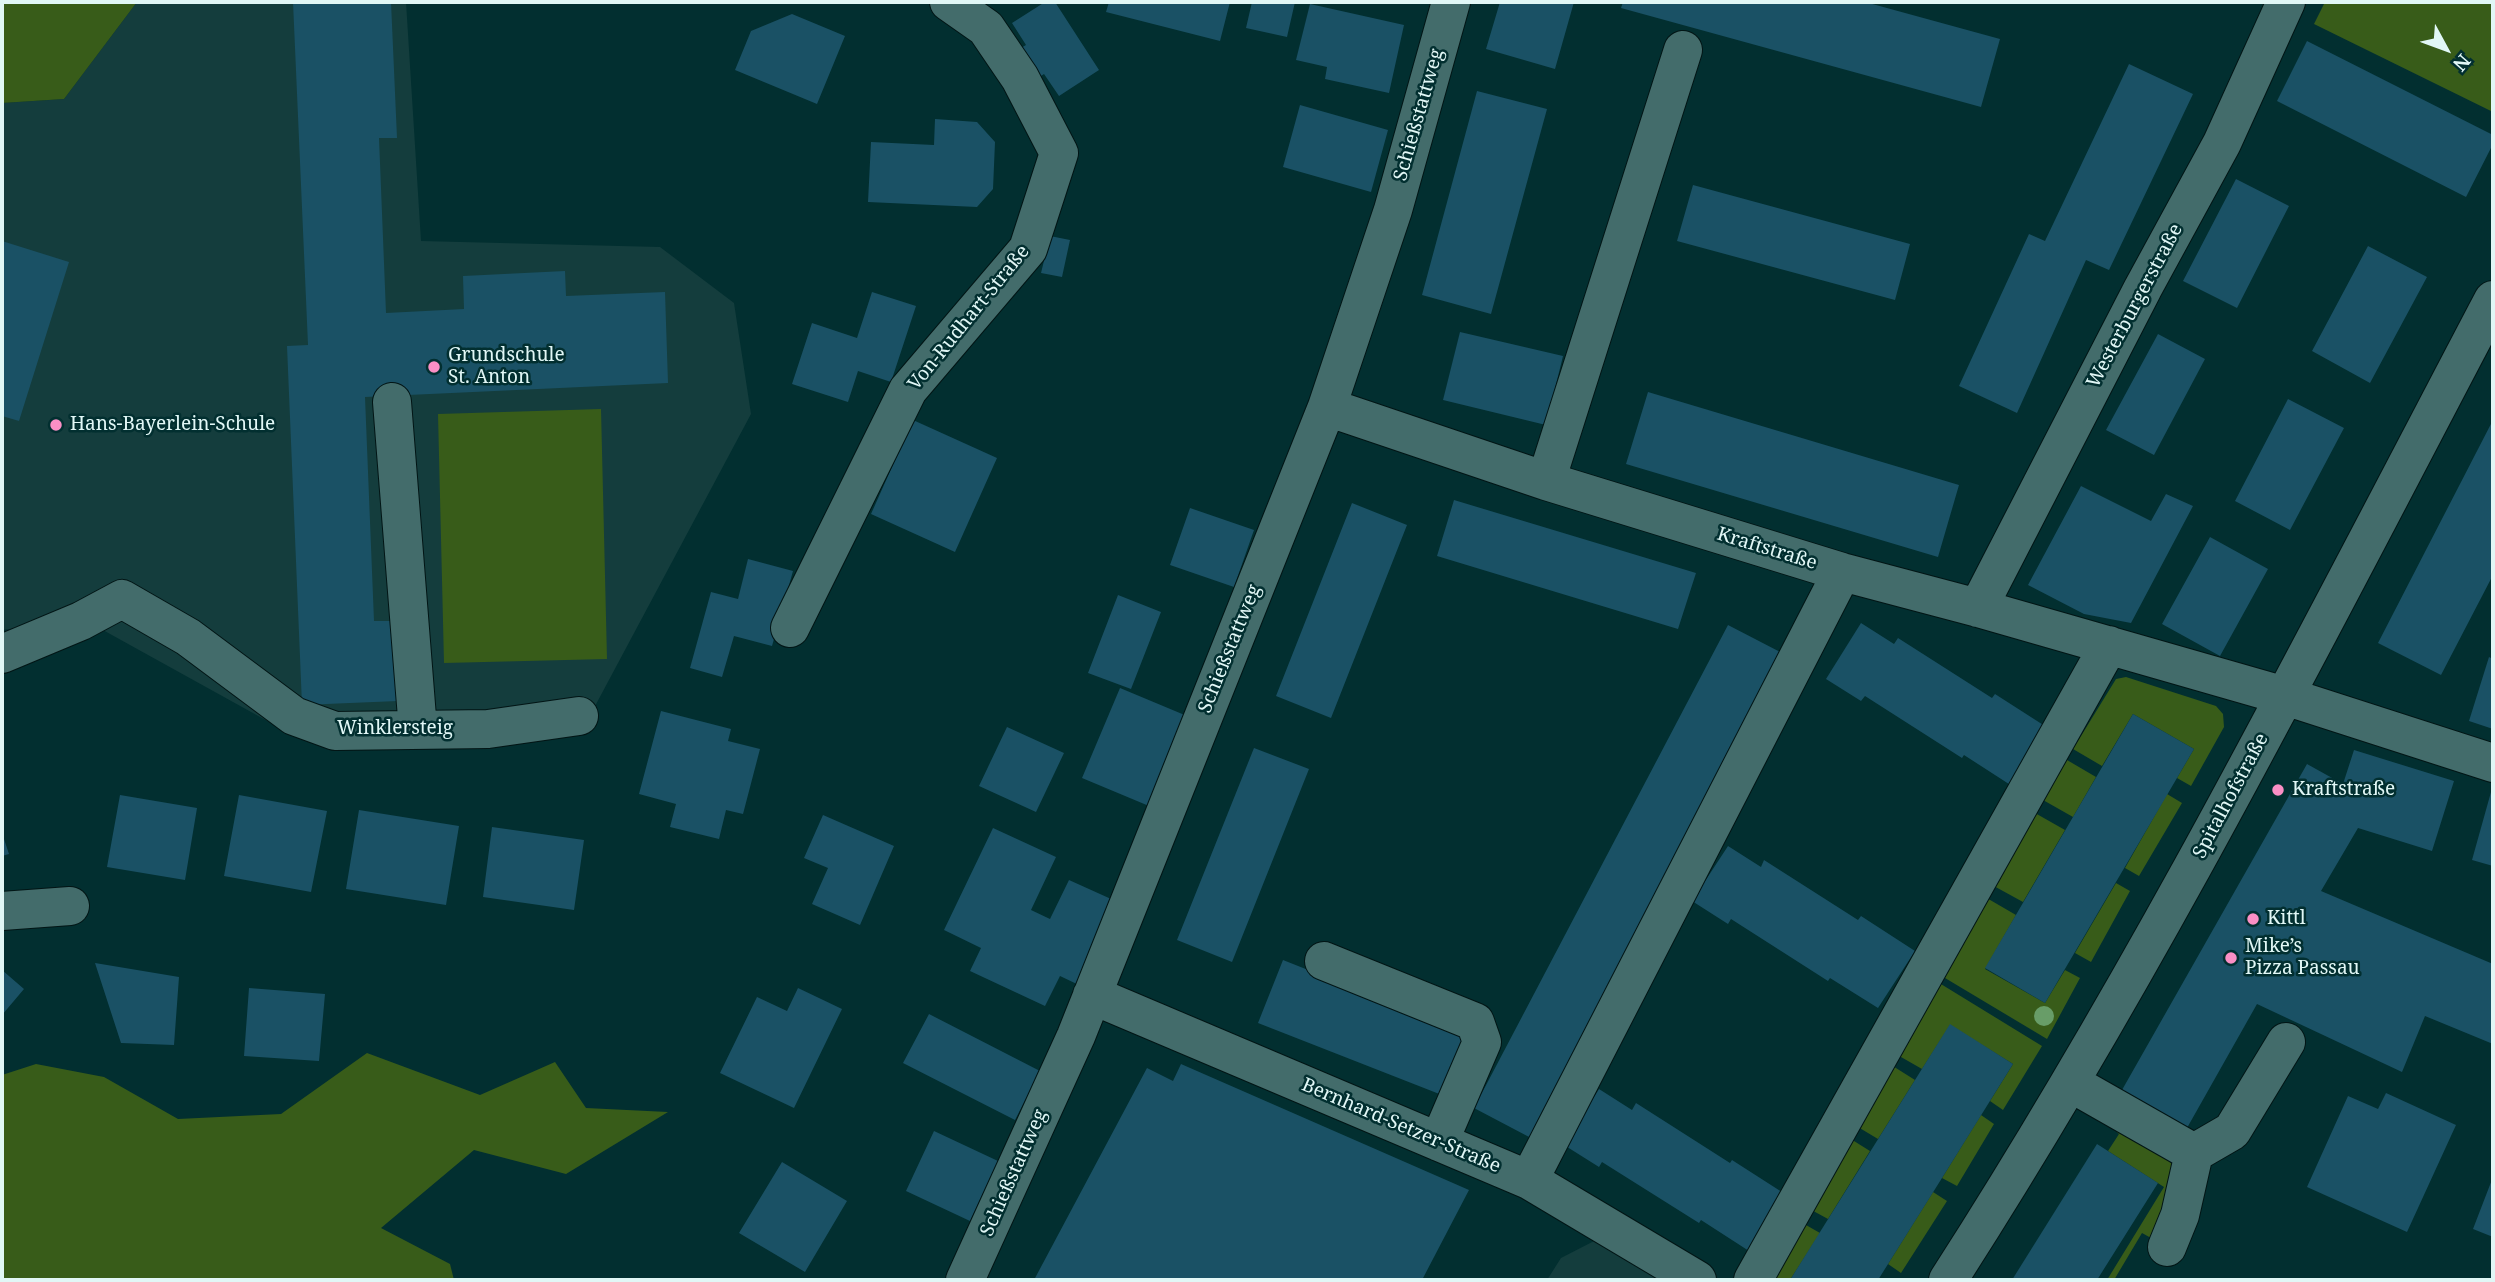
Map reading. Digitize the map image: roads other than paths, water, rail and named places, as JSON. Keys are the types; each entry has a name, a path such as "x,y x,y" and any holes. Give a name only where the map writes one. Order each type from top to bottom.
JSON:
{"street":[{"path":"949,2 986,28 1020,78 1059,153 1061,238"},
{"name":"Westerburgerstraße","path":"1978,608 2143,288 2222,143 2286,2"},
{"name":"Schießstattweg","path":"965,1280 1092,995 1327,407 1393,210 1441,4"},
{"path":"1546,481 1684,50"},
{"name":"Von-Rudhart-Straße","path":"790,628 908,390 1028,249 1059,153"},
{"name":"Spitalhofstraße","path":"1948,1280 2071,1083 2135,973 2285,696 2493,300"},
{"path":"392,402 418,730"},
{"name":"Kraftstraße","path":"1327,407 1546,481 1842,572 2285,696 2493,763"},
{"path":"1529,1180 1842,572"},
{"name":"Winklersteig","path":"2,654 81,621 122,599 188,637 294,716 335,731 488,729 579,716"},
{"path":"1753,1280 2109,645"},
{"path":"2,911 70,906"},
{"path":"1324,961 1475,1022 1482,1042 1439,1142"},
{"name":"Bernhard-Setzer-Straße","path":"1092,995 1529,1180 1697,1280"},
{"path":"2167,1247 2180,1215 2194,1153 2232,1131 2286,1042"},
{"path":"2071,1083 2194,1153"}],"place":[{"name":"Grundschule St. Anton","path":"434,367"},
{"name":"Hans-Bayerlein-Schule","path":"56,425"},
{"name":"Kraftstraße","path":"2278,790"},
{"name":"Kittl","path":"2253,919"},
{"name":"Mike’s Pizza Passau","path":"2231,958"}]}
